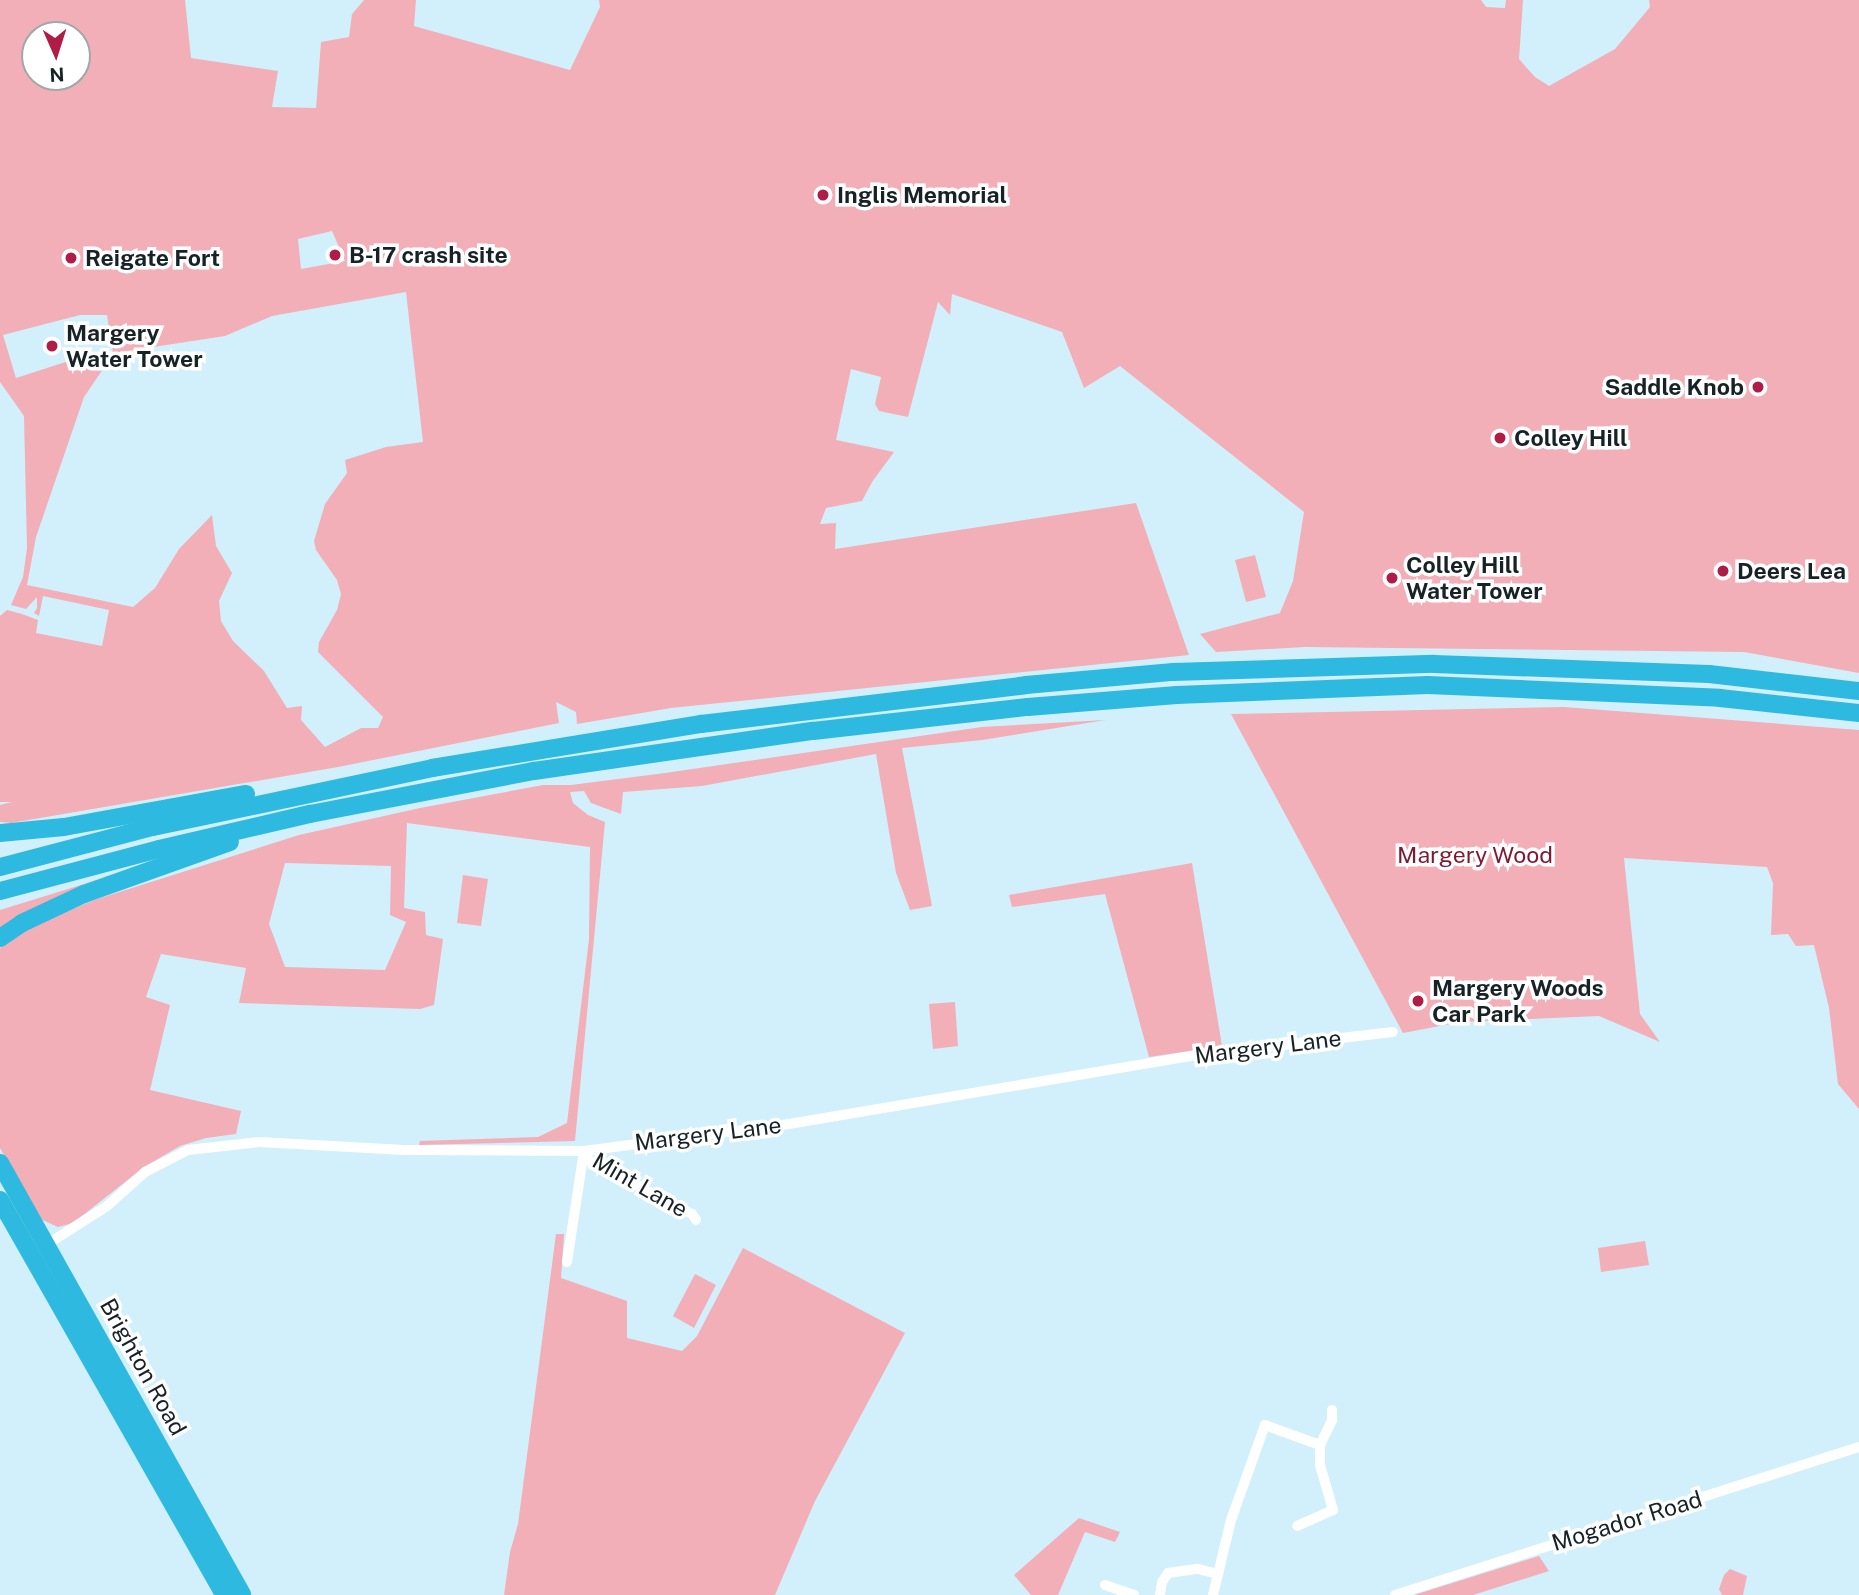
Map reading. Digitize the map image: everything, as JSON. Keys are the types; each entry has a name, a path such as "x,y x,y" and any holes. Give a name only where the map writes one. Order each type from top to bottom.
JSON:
{"highway":[{"path":"0,867 153,827 306,793 530,750 714,722 922,696 1173,673 1334,665 1516,664 1709,674 1859,691"},
{"path":"0,891 159,849 310,814 534,771 717,743 899,720 1177,695 1326,687 1503,687 1720,698 1859,713"},
{"path":"0,833 53,829 247,794 306,793"},
{"path":"0,938 22,923 85,894 310,814"},
{"name":"Brighton Road","path":"0,1163 242,1595"},
{"name":"Brighton Road","path":"0,1200 224,1595"}],"street":[{"name":"Margery Lane","path":"46,1245 107,1206 145,1172 188,1150 259,1142 405,1150 584,1151 789,1124 1206,1054 1393,1032"},
{"name":"Mint Lane","path":"584,1151 590,1161 692,1214 696,1220"},
{"path":"567,1262 584,1151"},
{"path":"1297,1526 1333,1510 1320,1465 1321,1445 1332,1420 1332,1410"},
{"path":"1213,1595 1231,1520 1265,1425 1321,1445"},
{"name":"Mogador Road","path":"1395,1595 1859,1447"},
{"path":"1160,1595 1168,1573 1198,1569 1218,1574"},
{"path":"1105,1585 1133,1595"}],"green space":[{"path":"0,0 185,0 191,58 278,71 272,107 316,108 321,42 349,37 352,14 364,0 416,0 414,26 570,70 600,7 599,0 1481,0 1486,7 1505,8 1506,0 1523,0 1519,59 1535,77 1549,86 1615,49 1650,7 1649,0 1859,0 1859,673 1744,652 1305,647 1216,652 1200,634 1280,613 1293,581 1304,512 1120,366 1084,388 1062,332 952,294 950,315 938,302 908,417 879,411 875,404 881,377 851,369 836,440 894,452 862,501 826,508 820,524 836,523 835,549 1136,503 1189,655 671,708 577,724 576,712 556,702 559,723 338,767 11,823 0,822 0,805 12,802 0,802 0,616 7,610 22,614 38,620 36,633 102,646 109,610 43,596 39,616 34,613 37,597 26,609 11,605 23,577 27,548 24,416 0,382","holes":["332,231 345,261 301,269 298,239","406,292 423,442 386,447 345,460 347,473 325,504 314,541 316,550 337,580 341,594 337,610 319,642 318,652 383,717 378,728 361,728 325,747 301,720 302,706 287,708 264,671 233,641 221,621 219,601 232,573 216,546 212,515 179,549 155,588 133,607 27,585 36,537 84,397 114,353 225,336 272,316","80,315 107,315 113,353 78,358 16,378 3,335"]},
{"path":"1255,555 1266,597 1246,602 1235,560"},
{"name":"Margery Wood","path":"1564,707 1859,730 1859,1109 1838,1084 1829,1008 1814,945 1796,946 1788,934 1771,935 1773,883 1767,867 1624,858 1640,1014 1660,1042 1599,1016 1461,1022 1403,1033 1231,714"},
{"path":"1106,720 982,740 902,748 932,906 910,910 896,873 876,754 702,786 623,792 621,814 591,803 584,791 570,792 573,803 588,815 605,822 575,1141 419,1145 420,1141 538,1137 567,1123 589,939 590,847 407,823 404,908 425,912 426,935 443,939 434,1005 420,1009 239,1003 246,968 161,954 146,997 170,1005 150,1090 241,1111 236,1134 206,1138 180,1146 144,1167 73,1223 58,1227 38,1218 0,1148 0,948 33,926 94,900 299,835 420,808 543,785 571,785 665,773 982,727","holes":["285,863 391,866 390,915 406,922 385,970 285,967 269,924"]},
{"path":"1192,863 1222,1046 1149,1057 1105,894 1012,907 1009,895"},
{"path":"136,868 0,929 0,910"},
{"path":"463,875 488,879 481,926 457,923"},
{"path":"955,1002 958,1046 933,1049 929,1004"},
{"path":"556,1234 564,1234 561,1278 627,1301 627,1338 682,1351 697,1336 743,1248 905,1333 815,1501 775,1595 504,1595 510,1552 518,1524"},
{"path":"1645,1241 1649,1265 1601,1272 1598,1248"},
{"path":"695,1274 716,1285 694,1328 673,1316"},
{"path":"1079,1518 1120,1532 1115,1542 1085,1532 1058,1595 1031,1595 1014,1575"},
{"path":"1539,1556 1549,1571 1473,1595 1414,1595"},
{"path":"1730,1569 1747,1576 1743,1595 1722,1595 1719,1589 1724,1575"}],"place":[{"name":"Inglis Memorial","path":"823,195"},
{"name":"B-17 crash site","path":"335,255"},
{"name":"Reigate Fort","path":"71,258"},
{"name":"Margery Water Tower","path":"52,346"},
{"name":"Saddle Knob","path":"1758,387"},
{"name":"Colley Hill","path":"1500,438"},
{"name":"Deers Lea","path":"1723,571"},
{"name":"Colley Hill Water Tower","path":"1392,578"},
{"name":"Margery Woods Car Park","path":"1418,1001"}]}
